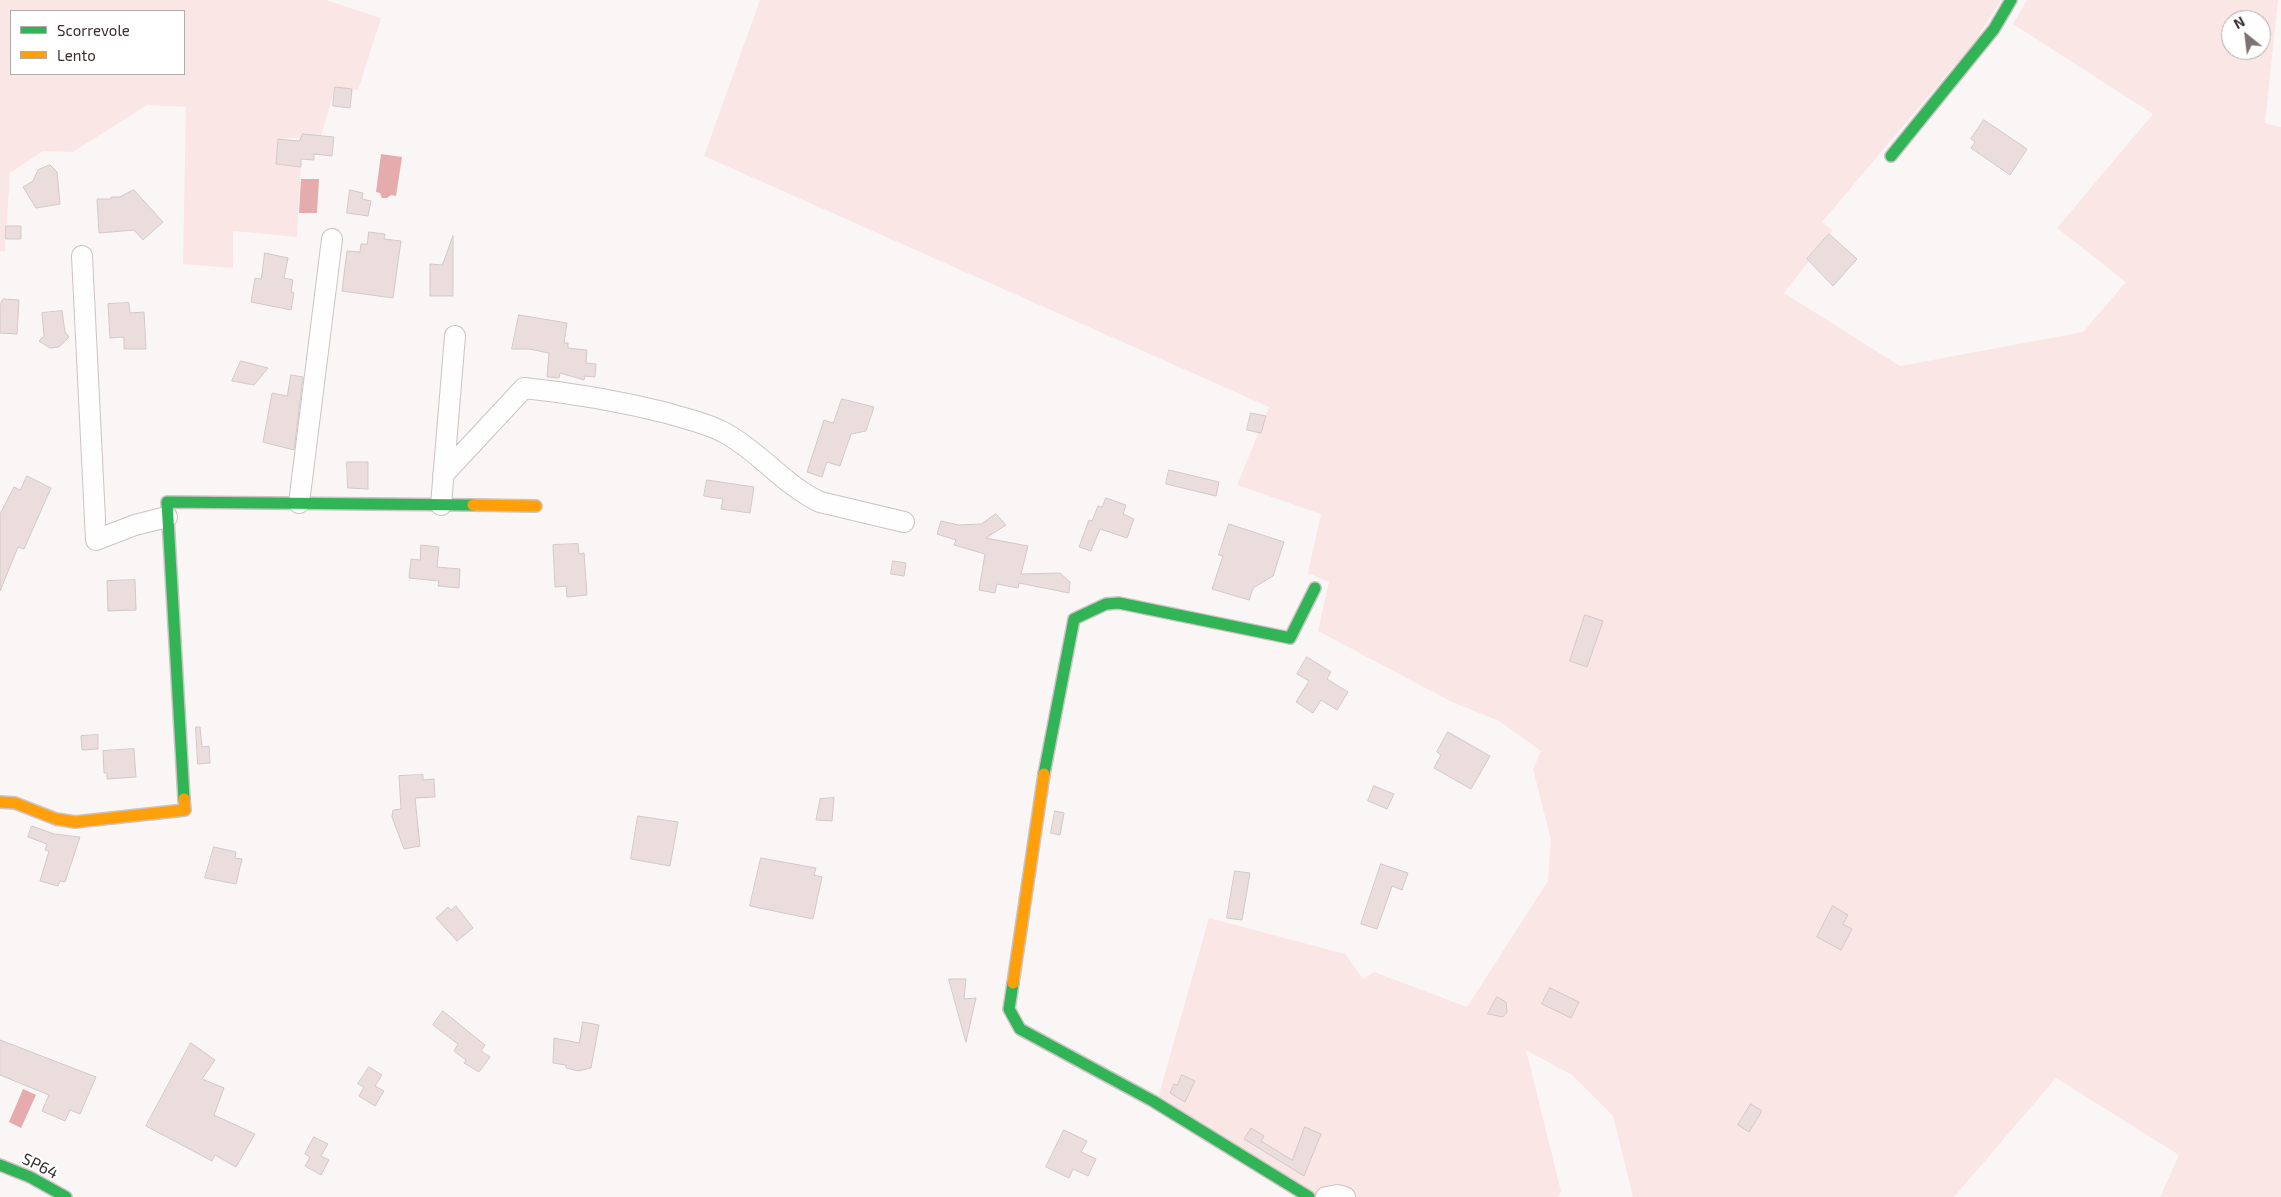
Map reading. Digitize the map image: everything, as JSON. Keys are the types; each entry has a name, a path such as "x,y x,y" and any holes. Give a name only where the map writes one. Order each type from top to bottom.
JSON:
{"street":[{"path":"1891,156 1994,29 2012,0"},
{"path":"298,503 332,239"},
{"path":"82,256 96,540 135,525 167,517"},
{"path":"441,505 456,336"},
{"path":"443,475 524,388 621,401 709,426 740,442 782,478 820,502 904,522"},
{"path":"0,802 15,803 56,819 75,822 185,810 166,502 536,506"},
{"path":"1310,1197 1153,1101 1020,1029 1009,1009 1048,750 1074,619 1106,604 1119,603 1290,638 1315,588"},
{"name":"SP64","path":"0,1166 30,1177 66,1197"},
{"path":"1326,1197 1338,1195 1345,1197"}],"shaded area":[{"path":"0,0 326,0 381,18 358,90 335,88 321,136 278,139 276,164 301,167 297,237 233,231 233,268 183,264 186,107 147,105 73,152 43,151 10,173 5,252 0,251"},
{"path":"760,0 2001,0 1974,42 1822,222 1833,230 1784,293 1900,366 2083,332 2126,282 2057,228 2153,114 2013,24 2027,0 2278,0 2265,123 2281,127 2281,1197 2160,1197 2179,1155 2056,1078 1954,1197 1633,1197 1613,1116 1572,1075 1526,1050 1561,1191 1558,1197 1339,1197 1314,1193 1158,1098 1209,918 1345,954 1363,979 1374,972 1467,1007 1548,881 1551,840 1533,769 1541,751 1499,721 1452,702 1318,631 1329,582 1308,573 1321,514 1237,485 1269,407 704,156"},
{"path":"381,154 402,157 396,196 391,195 387,198 382,198 380,193 376,192"},
{"path":"301,179 319,179 317,213 299,213"},
{"path":"23,1089 36,1095 21,1128 9,1122"}],"building":[{"path":"335,87 352,89 350,108 333,106"},
{"path":"1984,120 2027,149 2010,175 1971,148 1975,142 1971,139"},
{"path":"303,134 334,137 332,156 314,154 314,160 301,159 301,167 276,164 278,139 299,141"},
{"path":"50,165 57,172 60,204 36,208 23,187 33,181 38,170"},
{"path":"134,190 163,222 143,240 134,230 99,233 97,199 111,199 111,197 119,197"},
{"path":"350,190 363,193 362,199 371,201 368,216 347,213"},
{"path":"6,226 21,226 21,239 6,239"},
{"path":"369,232 385,234 384,239 401,241 393,298 342,291 347,251 360,252 361,244 367,244"},
{"path":"1829,234 1857,259 1833,286 1807,259"},
{"path":"453,236 453,296 430,296 430,264 442,265"},
{"path":"265,253 288,258 284,278 293,280 291,292 294,293 291,310 251,302 255,278 261,279"},
{"path":"3,299 19,300 17,334 0,333 0,306"},
{"path":"129,303 130,313 144,312 146,349 124,349 124,337 110,338 108,304"},
{"path":"62,311 65,332 69,337 59,347 50,348 39,341 44,336 42,313"},
{"path":"519,315 567,323 564,343 568,343 568,348 587,350 586,363 596,364 595,377 585,376 584,380 560,373 559,378 547,377 549,353 529,349 512,349"},
{"path":"241,361 268,368 254,385 232,381"},
{"path":"291,375 303,377 294,450 263,442 272,393 287,396"},
{"path":"842,399 874,407 866,431 851,434 840,466 827,462 822,477 807,472 824,420 833,423"},
{"path":"1251,413 1266,416 1261,433 1247,430"},
{"path":"347,462 368,462 368,489 348,488"},
{"path":"1169,470 1219,482 1216,496 1166,484"},
{"path":"27,476 51,488 24,549 18,547 0,591 0,514 14,487 20,490"},
{"path":"707,480 754,487 750,513 721,509 723,499 704,496"},
{"path":"1106,498 1126,505 1123,514 1134,519 1127,538 1100,529 1091,551 1079,547 1089,520 1092,521 1098,506 1102,507"},
{"path":"996,514 1006,525 986,538 1028,546 1021,574 1060,573 1070,582 1069,593 1019,583 1018,588 997,584 995,593 979,590 985,554 954,545 956,540 937,534 941,521 959,525 981,524"},
{"path":"1229,524 1284,542 1273,576 1253,588 1249,600 1212,589 1223,556 1219,555"},
{"path":"578,544 579,554 584,553 587,595 567,597 566,586 555,587 553,545"},
{"path":"421,545 439,547 437,567 460,569 459,588 438,586 439,581 409,578 411,559 420,560"},
{"path":"893,561 906,563 904,576 891,574"},
{"path":"135,580 136,610 108,611 107,581"},
{"path":"1585,615 1603,621 1587,667 1570,661"},
{"path":"1307,657 1331,672 1327,679 1348,692 1337,710 1321,700 1313,713 1296,702 1309,681 1297,674"},
{"path":"196,727 200,727 202,747 209,746 210,763 198,764"},
{"path":"1448,732 1490,756 1471,789 1434,768 1441,755 1437,752"},
{"path":"98,735 98,749 82,750 81,736"},
{"path":"134,749 136,777 107,779 107,773 104,773 103,751"},
{"path":"423,775 423,780 434,779 435,797 415,798 420,846 404,849 392,817 393,810 401,809 399,776"},
{"path":"1374,786 1394,794 1387,809 1368,801"},
{"path":"834,798 832,821 816,820 820,799"},
{"path":"1055,811 1064,813 1060,835 1051,833"},
{"path":"638,816 678,822 670,866 631,859"},
{"path":"32,826 54,834 80,837 65,882 60,881 58,886 40,881 49,851 45,850 47,844 28,837"},
{"path":"214,847 236,852 235,858 242,859 236,884 205,878"},
{"path":"761,858 816,868 814,875 822,877 813,919 750,906"},
{"path":"1381,864 1408,873 1402,890 1392,886 1377,929 1361,924"},
{"path":"1235,871 1250,873 1242,920 1227,918"},
{"path":"456,906 473,928 457,941 436,918 448,907 451,910"},
{"path":"1833,906 1848,915 1843,924 1852,929 1841,950 1817,937"},
{"path":"949,979 966,979 964,999 976,998 966,1042"},
{"path":"1550,988 1579,1002 1571,1018 1542,1004"},
{"path":"1497,997 1506,1002 1507,1012 1503,1017 1488,1014"},
{"path":"443,1011 485,1045 481,1051 490,1057 479,1072 464,1063 466,1060 454,1051 458,1044 433,1025"},
{"path":"583,1022 599,1025 591,1068 578,1071 566,1068 566,1065 553,1063 554,1038 579,1043"},
{"path":"0,1040 96,1077 80,1114 70,1110 65,1121 42,1111 49,1095 0,1075"},
{"path":"191,1043 215,1060 202,1079 224,1088 214,1115 255,1134 236,1167 215,1155 212,1161 146,1126"},
{"path":"369,1067 382,1075 375,1086 384,1091 375,1106 359,1096 364,1087 358,1084"},
{"path":"1182,1075 1195,1081 1185,1102 1170,1093 1174,1084 1177,1085"},
{"path":"1751,1104 1762,1111 1749,1132 1738,1125"},
{"path":"1305,1127 1321,1134 1304,1176 1244,1139 1251,1128 1264,1136 1261,1141 1292,1160"},
{"path":"1064,1130 1087,1141 1081,1152 1096,1159 1088,1176 1073,1169 1069,1178 1046,1167"},
{"path":"314,1137 328,1144 321,1156 329,1160 321,1175 305,1166 310,1157 305,1154"}],"traffic: fast":[{"path":"1891,156 1994,29 2011,0"},
{"path":"184,799 167,502 473,505"},
{"path":"1044,774 1074,619 1106,604 1119,603 1290,638 1315,588"},
{"path":"1013,983 1009,1009 1020,1029 1153,1101 1309,1197"},
{"path":"0,1165 30,1177 66,1197"}],"traffic: slow":[{"path":"473,505 536,506"},
{"path":"1013,983 1044,774"},
{"path":"0,802 15,803 56,819 75,822 185,810 184,799"}]}
